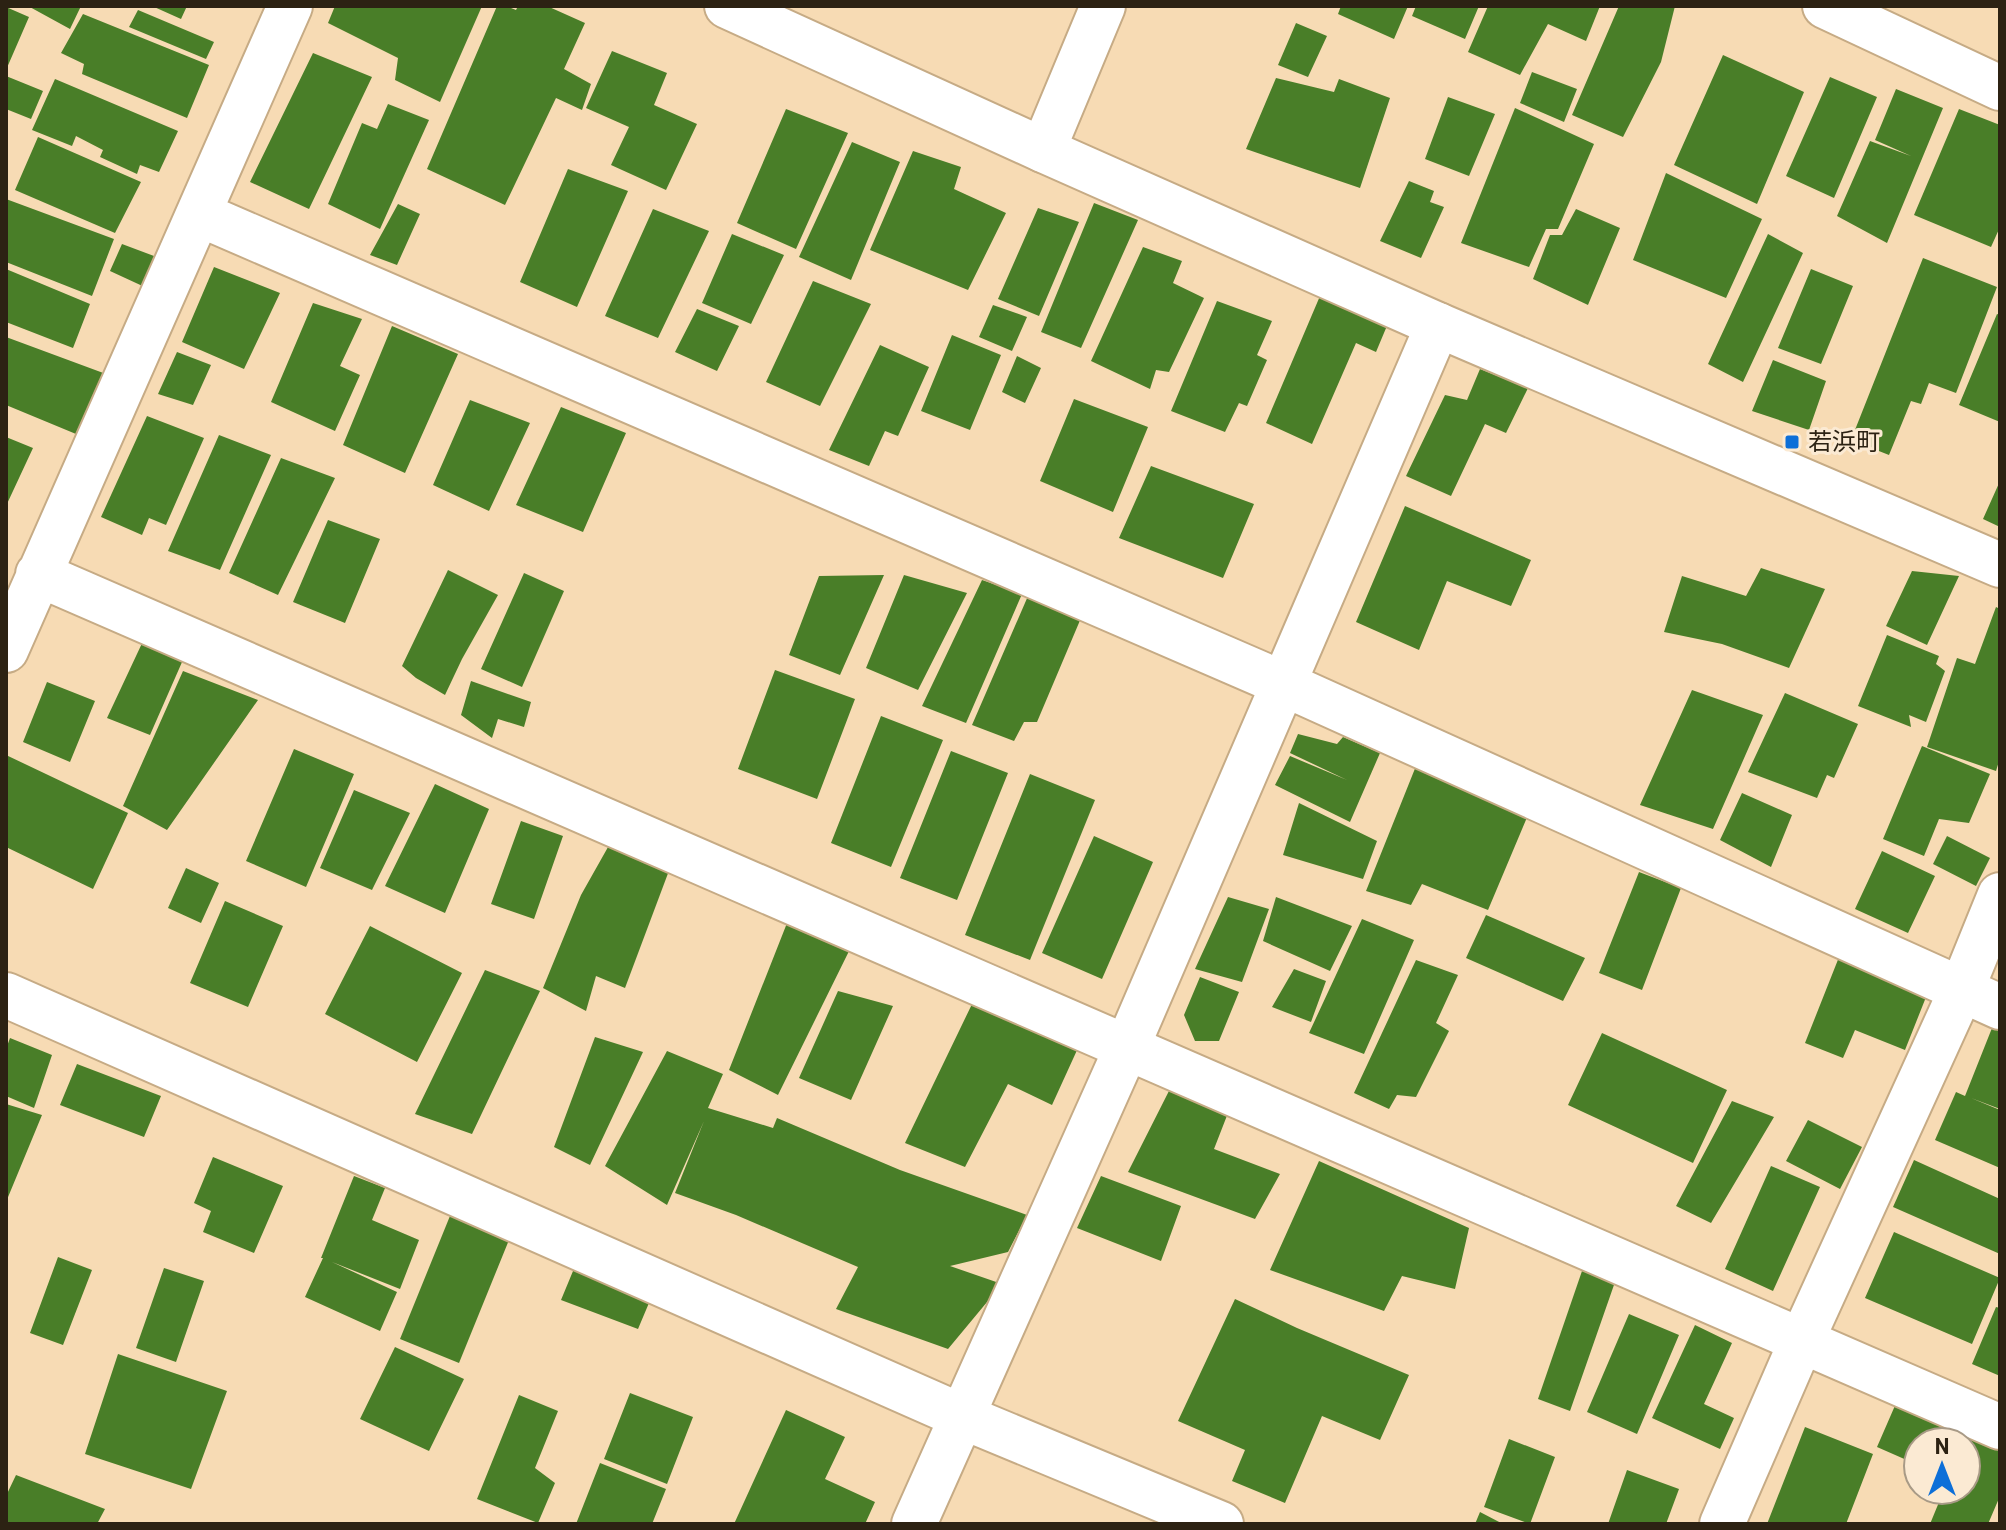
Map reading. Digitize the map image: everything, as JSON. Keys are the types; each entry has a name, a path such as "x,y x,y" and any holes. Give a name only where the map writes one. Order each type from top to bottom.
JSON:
{"street":[{"path":"6,650 290,6"},
{"path":"727,6 1438,325 2000,565"},
{"path":"1043,150 1103,6"},
{"path":"1825,6 2000,88"},
{"path":"199,214 1284,684 1980,999"},
{"path":"914,1524 1127,1047 1438,325"},
{"path":"38,574 2000,1427"},
{"path":"1722,1524 1801,1342 1980,999 2000,895"},
{"path":"6,995 961,1416 1221,1524"}],"building":[{"path":"28,6 81,6 70,29"},
{"path":"152,6 187,6 181,19"},
{"path":"335,6 482,6 440,102 395,80 398,58 328,23"},
{"path":"497,6 516,10 518,6 547,6 585,23 564,69 591,84 582,110 556,98 505,205 427,169"},
{"path":"1341,6 1408,6 1394,39 1338,14"},
{"path":"1416,6 1479,6 1465,39 1412,16"},
{"path":"1488,6 1600,6 1586,41 1548,24 1520,75 1468,52"},
{"path":"1619,6 1675,6 1661,62 1623,137 1572,115"},
{"path":"6,7 29,17 6,70"},
{"path":"138,10 214,42 206,59 129,27"},
{"path":"83,14 209,65 187,118 82,74 84,64 61,53"},
{"path":"1296,23 1327,36 1308,77 1278,65"},
{"path":"612,51 667,73 654,105 697,124 666,190 611,165 629,127 586,108"},
{"path":"313,53 372,77 309,209 250,182"},
{"path":"1723,55 1804,92 1757,204 1674,165"},
{"path":"1532,72 1577,89 1564,122 1520,103"},
{"path":"6,76 43,91 31,119 6,109"},
{"path":"1830,77 1877,97 1834,198 1786,176"},
{"path":"1276,78 1334,92 1339,79 1390,98 1360,188 1246,149"},
{"path":"55,79 178,131 159,172 140,165 137,174 100,157 103,150 76,136 72,146 32,130"},
{"path":"1896,89 1943,108 1887,243 1837,216 1870,141 1911,156 1875,140"},
{"path":"1448,97 1495,114 1469,176 1425,159"},
{"path":"388,104 429,120 380,229 328,204 362,123 377,129"},
{"path":"1515,108 1594,144 1558,229 1546,229 1529,267 1461,243"},
{"path":"786,109 848,133 796,249 737,223"},
{"path":"1959,109 2000,125 2000,227 1991,247 1914,215"},
{"path":"38,137 141,182 115,233 15,190"},
{"path":"852,142 900,162 851,280 799,257"},
{"path":"913,151 961,167 954,189 1006,213 968,290 870,250"},
{"path":"568,169 628,191 577,307 520,282"},
{"path":"1666,173 1762,219 1726,298 1633,260"},
{"path":"1409,181 1434,191 1430,202 1444,207 1421,258 1380,241"},
{"path":"6,199 114,239 92,296 6,262"},
{"path":"1094,203 1138,220 1081,348 1041,332"},
{"path":"398,204 420,214 397,265 370,255"},
{"path":"1038,208 1079,222 1039,316 998,299"},
{"path":"653,209 709,231 658,338 605,316"},
{"path":"1576,209 1620,228 1588,305 1533,279 1550,235 1562,235"},
{"path":"732,234 784,255 751,324 702,303"},
{"path":"1768,234 1803,253 1743,382 1708,364"},
{"path":"122,244 162,259 149,289 110,271"},
{"path":"1143,247 1182,261 1173,283 1204,298 1169,372 1156,370 1150,389 1091,361"},
{"path":"1923,258 1997,287 1956,393 1929,383 1921,404 1911,401 1889,455 1851,440"},
{"path":"214,267 280,293 244,369 182,342"},
{"path":"6,269 90,304 73,348 6,322"},
{"path":"1811,269 1853,286 1821,364 1778,348"},
{"path":"813,281 871,304 820,406 766,382"},
{"path":"1320,296 1389,321 1376,352 1356,343 1312,444 1266,423"},
{"path":"1217,301 1272,321 1257,355 1267,360 1247,406 1239,403 1225,432 1171,411"},
{"path":"313,303 362,319 340,366 360,375 335,431 271,402"},
{"path":"993,305 1027,317 1012,351 979,337"},
{"path":"697,309 739,326 717,371 675,352"},
{"path":"1997,314 2000,315 2000,422 1959,405"},
{"path":"392,326 458,354 405,473 343,445"},
{"path":"952,335 1001,355 970,430 921,411"},
{"path":"6,337 106,374 76,434 6,405"},
{"path":"880,345 929,367 898,436 885,431 869,466 829,450"},
{"path":"177,352 211,365 193,405 158,394"},
{"path":"1017,356 1041,368 1025,403 1002,392"},
{"path":"1773,360 1826,381 1809,430 1752,411"},
{"path":"1480,369 1528,388 1506,433 1485,424 1451,496 1406,476 1445,395 1467,400"},
{"path":"1074,399 1148,427 1113,512 1040,481"},
{"path":"470,400 530,423 489,511 433,485"},
{"path":"561,407 626,433 583,532 516,505"},
{"path":"147,416 204,438 166,525 149,518 142,535 101,517"},
{"path":"219,435 271,455 220,570 168,551"},
{"path":"6,437 33,448 6,506"},
{"path":"281,458 335,478 278,595 229,573"},
{"path":"1151,466 1254,504 1223,578 1119,538"},
{"path":"2000,481 2000,527 1983,519"},
{"path":"1405,506 1531,560 1511,606 1447,581 1419,650 1356,622"},
{"path":"328,520 380,539 345,623 293,602"},
{"path":"1761,568 1825,589 1789,668 1722,644 1664,632 1682,576 1746,596"},
{"path":"448,570 498,595 445,695 402,666"},
{"path":"1912,571 1959,576 1927,645 1886,626"},
{"path":"524,573 564,591 522,687 481,669"},
{"path":"884,575 840,675 789,655 819,576"},
{"path":"904,575 967,593 918,690 866,668"},
{"path":"982,580 1022,594 966,723 922,706"},
{"path":"1028,596 1081,618 1037,722 1024,722 1014,741 972,725"},
{"path":"1996,607 2000,609 2000,758 1996,771 1927,747 1957,658 1975,664"},
{"path":"1887,635 1939,656 1936,664 1945,671 1926,722 1909,715 1911,727 1858,706"},
{"path":"144,639 186,653 150,735 107,718"},
{"path":"775,670 855,699 817,799 738,769"},
{"path":"183,671 258,700 167,830 123,806"},
{"path":"471,681 531,702 524,727 498,719 492,738 461,715"},
{"path":"47,682 95,701 70,762 23,742"},
{"path":"1692,690 1763,715 1713,829 1640,805"},
{"path":"1785,693 1858,724 1834,778 1827,775 1817,798 1748,772"},
{"path":"881,716 943,740 891,867 831,843"},
{"path":"1298,734 1337,744 1343,737 1380,753 1350,822 1275,785 1290,756 1347,780 1290,753"},
{"path":"1922,746 1990,774 1969,823 1939,819 1924,856 1883,839"},
{"path":"294,749 354,774 306,887 246,861"},
{"path":"951,751 1008,773 957,900 900,878"},
{"path":"6,755 128,813 93,889 6,847"},
{"path":"1416,766 1528,815 1488,910 1422,884 1411,905 1366,891"},
{"path":"1030,774 1095,800 1030,960 965,935"},
{"path":"435,784 489,809 445,913 385,886"},
{"path":"354,790 410,813 372,890 320,868"},
{"path":"1742,793 1792,815 1771,867 1720,840"},
{"path":"1299,803 1377,841 1363,879 1283,855"},
{"path":"521,821 563,836 534,919 491,904"},
{"path":"1094,836 1153,862 1102,979 1042,953"},
{"path":"1947,836 1990,858 1976,886 1933,864"},
{"path":"612,840 670,868 625,988 596,976 586,1011 543,988 581,895"},
{"path":"1882,851 1935,876 1908,933 1855,909"},
{"path":"186,868 219,883 201,923 168,908"},
{"path":"1639,872 1681,888 1642,990 1599,973"},
{"path":"1228,897 1269,909 1242,982 1195,969"},
{"path":"1276,897 1352,926 1330,971 1263,941"},
{"path":"225,901 283,926 248,1007 190,983"},
{"path":"1486,915 1585,958 1563,1001 1466,958"},
{"path":"789,918 853,943 778,1095 729,1070"},
{"path":"1362,919 1414,940 1364,1054 1309,1033"},
{"path":"370,926 462,973 417,1062 325,1014"},
{"path":"1843,947 1932,982 1905,1050 1855,1030 1843,1058 1805,1043"},
{"path":"1416,960 1458,975 1436,1023 1449,1031 1416,1097 1397,1095 1389,1109 1354,1093"},
{"path":"1294,969 1326,981 1311,1022 1272,1007"},
{"path":"485,970 540,991 472,1134 415,1114"},
{"path":"1200,977 1239,992 1219,1041 1195,1041 1184,1015"},
{"path":"838,991 893,1006 851,1100 799,1078"},
{"path":"973,1002 1078,1048 1052,1105 1008,1084 965,1167 905,1143"},
{"path":"1992,1028 2000,1031 2000,1109 1971,1098 2000,1110 2000,1168 1935,1140 1956,1092 1965,1096"},
{"path":"1602,1033 1727,1090 1693,1163 1568,1105"},
{"path":"595,1037 643,1052 590,1165 554,1147"},
{"path":"10,1038 52,1055 34,1108 6,1096 6,1049"},
{"path":"667,1051 723,1074 708,1108 773,1128 777,1118 900,1170 1027,1215 1008,1252 950,1266 1002,1284 948,1349 836,1309 858,1267 736,1215 675,1193 704,1121 667,1205 605,1166"},
{"path":"77,1064 161,1096 144,1137 60,1105"},
{"path":"1172,1085 1228,1113 1214,1149 1280,1174 1255,1219 1128,1172"},
{"path":"1732,1101 1774,1117 1711,1223 1676,1206"},
{"path":"6,1104 42,1115 6,1202"},
{"path":"1808,1120 1862,1147 1840,1189 1786,1161"},
{"path":"213,1157 283,1186 254,1253 203,1232 211,1211 194,1203"},
{"path":"1914,1160 2000,1199 2000,1254 1893,1207"},
{"path":"1319,1161 1469,1228 1455,1289 1402,1276 1384,1311 1270,1270"},
{"path":"1771,1166 1820,1187 1773,1291 1725,1269"},
{"path":"354,1176 385,1188 372,1220 419,1240 400,1289 332,1262 397,1292 380,1331 305,1297"},
{"path":"1101,1176 1181,1206 1161,1261 1077,1228"},
{"path":"452,1211 511,1235 459,1363 400,1339"},
{"path":"1894,1232 2000,1278 1972,1344 1865,1298"},
{"path":"58,1257 92,1270 63,1345 30,1333"},
{"path":"578,1259 654,1291 638,1329 561,1300"},
{"path":"164,1268 204,1281 176,1362 136,1348"},
{"path":"1582,1271 1615,1282 1570,1411 1538,1399"},
{"path":"1235,1299 1409,1375 1380,1440 1322,1416 1285,1503 1232,1481 1245,1450 1178,1421"},
{"path":"1996,1307 2000,1308 2000,1376 1972,1364"},
{"path":"1629,1314 1679,1335 1637,1434 1587,1412"},
{"path":"1695,1325 1732,1343 1704,1404 1734,1418 1720,1449 1652,1418"},
{"path":"395,1347 464,1379 429,1451 360,1419"},
{"path":"118,1354 227,1391 191,1489 85,1454"},
{"path":"630,1393 693,1417 667,1484 604,1459"},
{"path":"519,1395 558,1411 535,1468 555,1483 538,1523 477,1499"},
{"path":"1897,1401 1956,1426 1902,1426 1902,1458 1877,1447"},
{"path":"786,1410 845,1437 825,1479 875,1502 865,1524 734,1524"},
{"path":"1805,1427 1873,1454 1846,1524 1767,1524"},
{"path":"1982,1437 2000,1445 2000,1496 1988,1524 1930,1524 1937,1506 1982,1506"},
{"path":"1509,1439 1555,1457 1530,1524 1484,1507"},
{"path":"600,1463 666,1489 652,1524 576,1524"},
{"path":"1627,1470 1679,1489 1666,1524 1608,1524"},
{"path":"16,1475 105,1509 97,1524 6,1524 6,1496"},
{"path":"1480,1512 1503,1524 1475,1524"}],"place":[{"name":"若浜町","path":"1792,442"}]}
